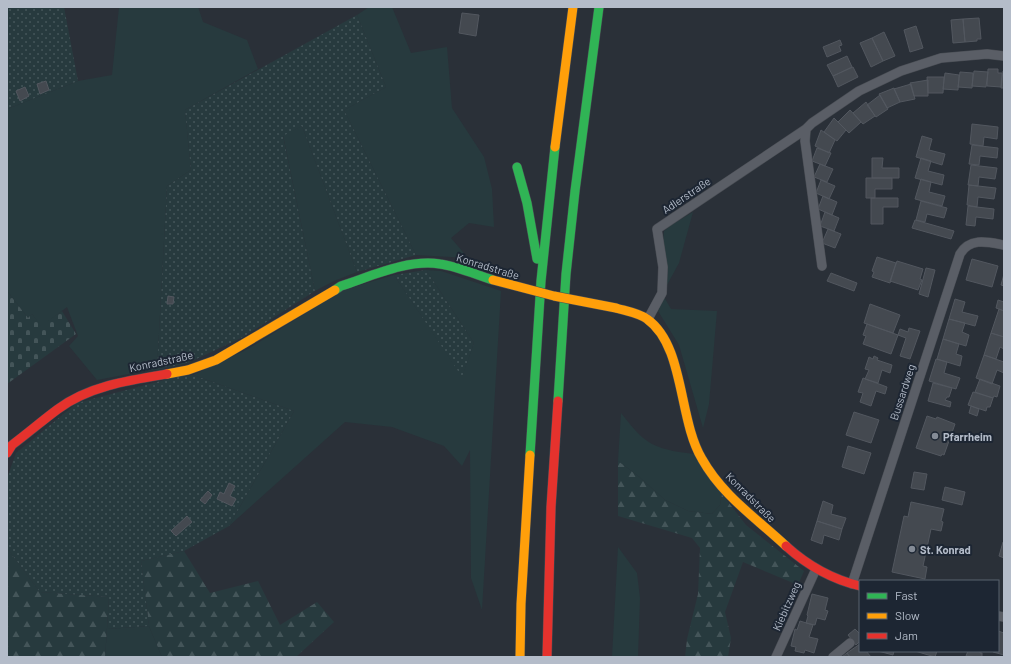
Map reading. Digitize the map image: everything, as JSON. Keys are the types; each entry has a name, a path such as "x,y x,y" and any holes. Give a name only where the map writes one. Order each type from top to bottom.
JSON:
{"main road":[{"path":"520,657 521,604 541,281 553,162 573,7"},
{"path":"548,657 551,507 566,274 575,190 599,7"},
{"path":"517,167 527,203 541,281"},
{"name":"Konradstraße","path":"7,453 12,445 59,408 84,394 127,380 188,370 216,360 341,286 399,267 427,263 441,264 538,293 577,302 616,308 636,314 648,320 664,336 672,355 688,427 694,444 703,461 729,494 755,520 816,569 832,578 856,585"}],"street":[{"name":"Adlerstraße","path":"648,320 662,293 663,267 657,229 806,129 812,123 859,91 901,71 941,58 987,54 1004,56"},
{"path":"806,129 805,140 822,266"},
{"name":"Bussardweg","path":"856,585 960,254 963,248 974,242 1004,245"},
{"name":"Kiebitzweg","path":"780,656 816,569"},
{"path":"833,657 850,643"}],"green space":[{"path":"7,7 64,7 78,81 7,109"},
{"path":"119,7 198,7 203,22 247,40 258,69 185,110 191,170 167,186 157,370 97,380 69,346 78,336 67,307 41,327 32,314 28,318 7,291 7,109 78,81 112,75"},
{"path":"369,7 392,7 411,53 447,47 452,108 484,157 492,189 494,227 469,223 451,238 468,258 416,255 344,110 386,87 357,15"},
{"path":"357,15 386,87 344,110 416,255 357,272 302,126 283,136 315,291 243,337 188,363 157,370 167,186 191,170 185,110"},
{"path":"302,126 357,272 334,281 315,291 283,135"},
{"path":"693,212 679,263 667,285 663,241 664,231"},
{"path":"426,270 441,271 501,291 482,610 471,578 470,450 462,466 444,446 392,427 345,422 229,526 294,411 193,375 248,349 343,290 394,275 462,376 474,343"},
{"path":"426,270 474,343 462,377 394,275"},
{"path":"7,291 28,318 32,314 41,326 62,311 76,334 7,384"},
{"path":"664,297 671,309 717,311 709,404 703,428 679,345 658,311"},
{"path":"193,375 294,411 229,526 184,551 141,561 149,626 107,629 109,597 40,592 7,548 7,478 16,453 77,403 176,377"},
{"path":"621,413 639,434 652,444 667,450 695,454 722,494 720,505 712,514 688,511 665,500 638,476 618,461"},
{"path":"618,461 638,476 665,500 688,511 712,514 720,505 722,494 746,525 804,571 798,585 743,562 725,612 731,638 728,657 685,657 687,639 698,594 700,548 692,538 618,516"},
{"path":"618,547 637,573 640,598 638,657 612,657"},
{"path":"7,548 40,592 109,597 105,657 7,657"},
{"path":"184,551 210,593 258,581 280,625 317,602 334,622 296,657 162,657 149,626 141,561"},
{"path":"149,626 162,657 105,657 107,629"}],"building":[{"path":"462,13 479,15 476,36 459,33"},
{"path":"979,18 981,39 977,39 977,41 965,42 963,19"},
{"path":"963,19 965,42 953,43 951,20"},
{"path":"916,26 923,48 910,52 904,30"},
{"path":"884,32 895,56 883,61 872,38"},
{"path":"872,38 883,61 871,67 860,43"},
{"path":"840,40 842,45 839,46 841,51 827,57 823,47"},
{"path":"847,56 852,67 833,76 827,65"},
{"path":"853,67 858,77 838,87 833,76"},
{"path":"988,69 998,69 998,73 1002,73 1001,87 987,86"},
{"path":"974,71 988,72 986,87 972,86"},
{"path":"1003,71 1004,88 1001,88"},
{"path":"960,72 973,73 972,88 958,87"},
{"path":"945,73 959,75 958,90 943,89"},
{"path":"927,77 944,77 943,93 928,93"},
{"path":"928,80 928,96 914,96 910,83"},
{"path":"46,81 49,90 40,94 37,84"},
{"path":"911,84 915,99 900,102 894,89"},
{"path":"25,87 29,96 20,101 16,91"},
{"path":"894,88 900,102 887,108 879,94"},
{"path":"880,95 888,109 876,117 867,105"},
{"path":"866,102 875,116 863,124 853,113"},
{"path":"850,110 861,122 849,133 838,122"},
{"path":"834,118 846,130 837,141 824,132"},
{"path":"972,124 998,127 997,139 984,137 983,146 970,144"},
{"path":"821,130 835,140 829,153 815,146"},
{"path":"922,136 932,139 929,150 945,154 942,165 916,157"},
{"path":"972,145 998,148 997,158 980,156 979,165 969,164"},
{"path":"817,148 831,153 825,166 812,161"},
{"path":"872,158 883,158 882,168 899,168 899,178 872,178"},
{"path":"921,158 931,161 928,171 944,175 942,185 915,178"},
{"path":"820,164 833,169 827,182 814,177"},
{"path":"971,165 997,168 995,179 979,177 978,186 968,185"},
{"path":"866,178 892,178 892,189 875,189 875,198 866,198"},
{"path":"921,179 931,182 929,192 945,196 942,206 915,199"},
{"path":"821,180 835,186 829,199 816,193"},
{"path":"969,185 996,188 994,199 978,197 977,207 967,205"},
{"path":"823,196 837,202 832,215 818,209"},
{"path":"871,198 898,198 898,207 883,207 883,224 871,224"},
{"path":"921,201 947,208 944,218 927,214 925,222 916,220"},
{"path":"968,206 994,209 993,219 976,217 975,226 966,225"},
{"path":"825,212 839,218 834,231 820,226"},
{"path":"915,220 954,231 951,239 912,228"},
{"path":"828,229 841,234 835,248 822,243"},
{"path":"877,257 896,263 890,283 872,277 874,272 872,271"},
{"path":"972,259 998,266 992,287 966,280"},
{"path":"897,261 923,269 920,279 922,280 918,290 890,281"},
{"path":"926,268 935,270 928,297 919,294"},
{"path":"831,273 857,283 854,291 827,281"},
{"path":"1004,274 1004,286 1001,285"},
{"path":"168,296 174,297 173,304 167,304"},
{"path":"955,299 965,302 962,312 978,316 975,326 949,319"},
{"path":"998,300 1004,302 1004,311 996,308"},
{"path":"870,304 900,315 893,333 864,323"},
{"path":"999,309 1004,311 1004,337 991,333"},
{"path":"949,319 965,323 962,332 969,335 966,346 943,339"},
{"path":"867,324 898,335 891,354 863,344 866,336 863,335"},
{"path":"909,328 920,331 910,359 900,356 906,338 898,335 900,329 908,332"},
{"path":"991,333 1004,337 1004,349 1000,347 996,359 984,355"},
{"path":"943,339 959,344 956,354 962,356 960,366 937,359"},
{"path":"984,355 1004,362 1004,373 997,370 992,384 976,378"},
{"path":"874,356 878,358 877,360 892,365 890,373 882,370 878,383 865,379 869,370 865,369 869,357 873,359"},
{"path":"936,359 947,362 944,373 960,378 956,389 929,381"},
{"path":"863,378 887,387 885,394 876,391 871,406 860,402 863,393 858,392"},
{"path":"980,379 1000,386 997,397 994,396 993,398 975,392"},
{"path":"933,383 952,388 949,397 945,400 951,402 950,407 928,401"},
{"path":"973,392 993,398 990,407 987,407 986,411 968,405"},
{"path":"971,406 979,409 977,416 969,413"},
{"path":"854,412 879,420 871,443 846,435"},
{"name":"Pfarrheim","path":"927,416 936,419 937,417 955,424 944,455 942,454 941,456 916,448"},
{"path":"848,446 871,453 864,474 842,467"},
{"path":"914,472 927,474 924,490 911,488"},
{"path":"229,483 235,486 230,496 236,499 232,506 217,499 220,492 224,494"},
{"path":"945,487 965,492 962,505 942,500"},
{"path":"208,491 212,495 205,504 200,500"},
{"path":"823,501 833,505 831,514 846,518 842,529 817,521"},
{"name":"St. Konrad","path":"911,502 944,509 941,521 943,522 941,531 931,529 923,566 927,567 925,579 892,572 904,516 908,517"},
{"path":"187,516 192,522 176,536 171,531"},
{"path":"817,521 842,529 839,540 824,535 822,544 811,540"},
{"path":"1003,542 1004,543 1004,558 999,556"},
{"path":"812,594 828,598 825,610 828,611 825,620 817,618 815,625 806,623"},
{"path":"800,621 813,625 809,637 818,639 814,653 805,650 804,653 795,651 796,647 791,646 795,629 797,630"},
{"path":"855,629 859,633 859,642 856,645 848,635"},
{"path":"999,631 1004,633 1004,655 993,652 999,652"},
{"path":"859,645 859,652 867,652 871,657 850,657 847,653"},
{"path":"882,652 894,652 893,655"},
{"path":"918,652 937,652 935,657"},
{"path":"968,652 982,653 982,657 966,656"},
{"path":"847,653 850,657 842,657"}],"traffic: fast":[{"path":"558,401 566,274 575,191 599,7"},
{"path":"530,455 541,281 555,147"},
{"path":"517,167 527,203 537,259"},
{"path":"335,290 341,286 390,269 428,263 453,267 493,280"}],"traffic: slow":[{"path":"555,147 573,7"},
{"path":"493,280 554,296 616,308"},
{"path":"167,374 188,370 216,360 335,290"},
{"path":"616,308 644,317 659,331 668,347 675,365 694,443 702,459 710,472 729,495 786,546"},
{"path":"520,657 521,604 530,455"}],"traffic: jam":[{"path":"7,453 12,445 52,413 70,401 96,389 110,385 167,374"},
{"path":"547,657 551,507 558,401"},
{"path":"786,546 811,566 820,571 839,580 859,586"}],"place":[{"name":"Pfarrheim","path":"935,436"},
{"name":"St. Konrad","path":"912,549"}]}
